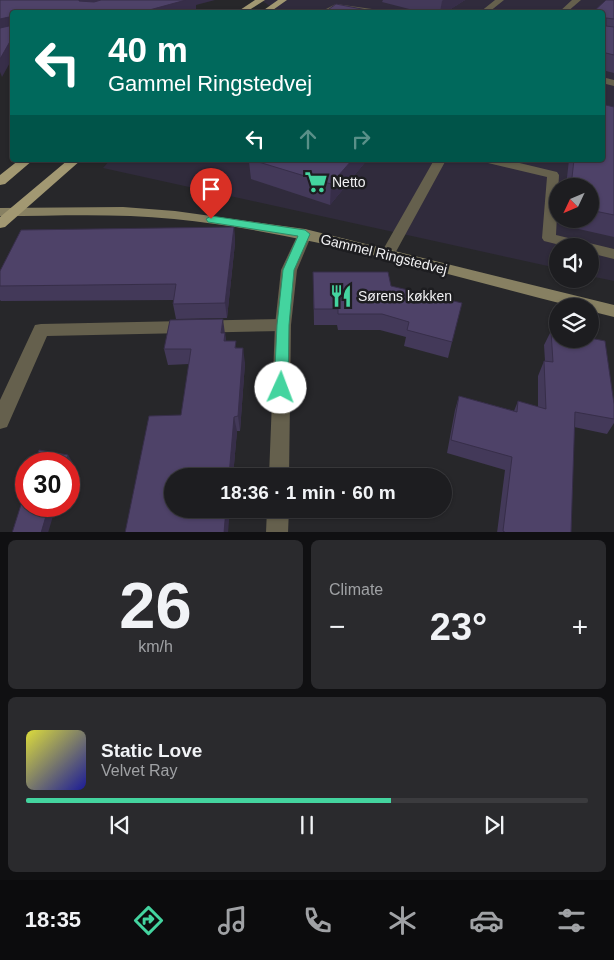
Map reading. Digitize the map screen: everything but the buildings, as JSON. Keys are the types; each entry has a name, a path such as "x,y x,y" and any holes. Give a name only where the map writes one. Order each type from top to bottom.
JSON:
{"main road":[{"path":"244,10 261,0"},
{"path":"268,10 283,0"},
{"path":"0,181 25,162"},
{"path":"0,224 72,162"}],"street":[{"path":"487,10 500,0"},
{"path":"565,10 577,0"},
{"path":"328,10 336,6 360,10"},
{"path":"387,255 439,162"},
{"path":"500,162 553,175 549,238"},
{"name":"Gammel Ringstedvej","path":"0,212 123,211 175,214 305,234 614,311"},
{"path":"278,468 283,325 289,270 305,234"},
{"path":"599,250 614,254"},
{"path":"0,421 40,330 283,325"},
{"path":"277,532 278,518"}],"shaded area":[{"path":"261,0 614,0 614,281 599,278 599,238 549,238 549,266 103,168 108,162 605,162 605,10 276,10"}],"place":[{"name":"Netto","path":"316,182"},
{"name":"Sørens køkken","path":"341,296"}],"route":[{"path":"211,219 305,234 289,270 283,325 281,388"}]}
